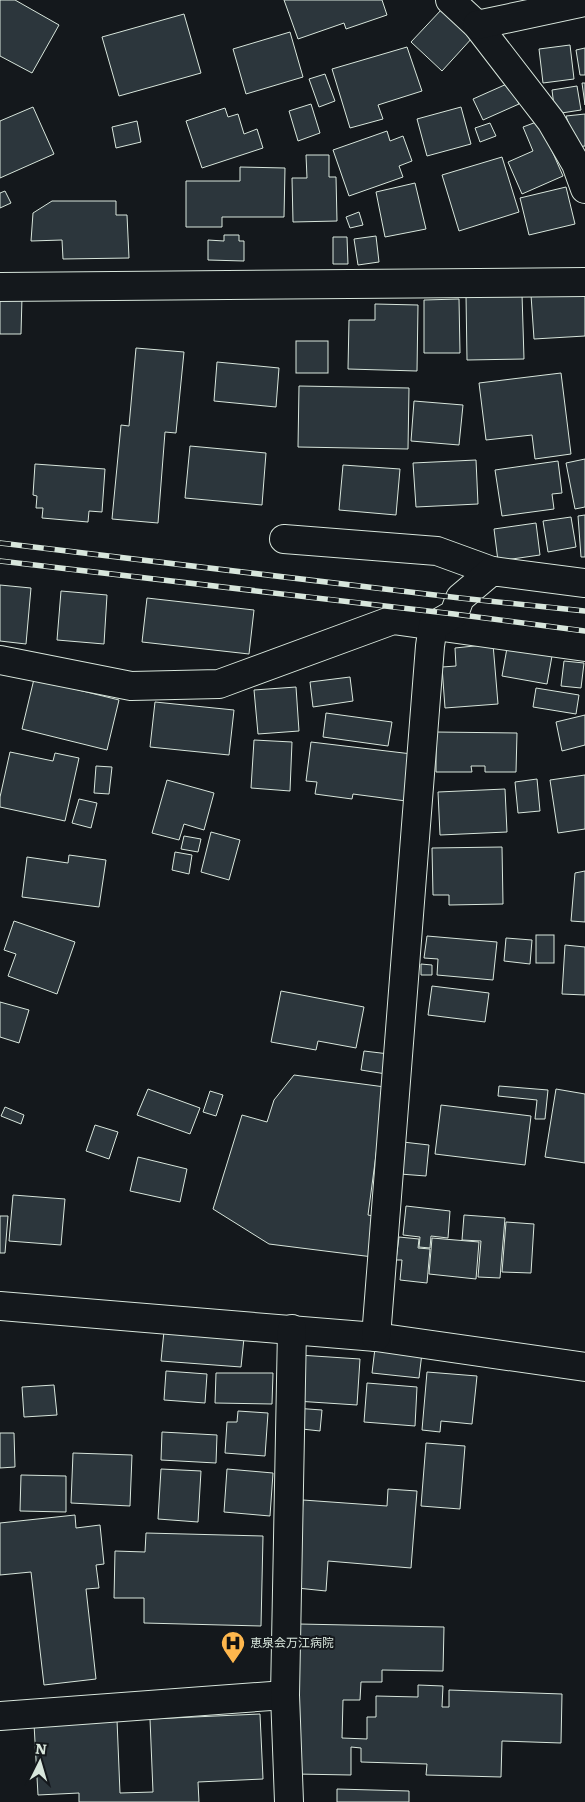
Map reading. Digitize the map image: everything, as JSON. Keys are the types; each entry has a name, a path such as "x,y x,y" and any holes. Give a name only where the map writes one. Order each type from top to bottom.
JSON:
{"street":[{"path":"450,0 476,25 551,121 576,164 585,189"},
{"path":"476,25 585,2"},
{"path":"0,287 585,282"},
{"path":"284,538 437,551 492,571 585,583"},
{"path":"433,626 454,614 460,598 492,571"},
{"path":"0,660 131,686 219,684 393,620 585,648"},
{"path":"376,1337 433,626"},
{"path":"0,1306 376,1337 585,1367"},
{"path":"290,1802 285,1695 292,1329"},
{"path":"0,1716 285,1695"}],"building":[{"path":"0,0 15,0 59,25 32,73 0,56"},
{"path":"284,0 382,0 387,15 346,29 344,23 298,39"},
{"path":"442,9 473,37 442,71 411,42"},
{"path":"184,14 201,73 119,96 102,37"},
{"path":"290,32 303,77 246,94 233,49"},
{"path":"570,45 574,79 543,83 539,49"},
{"path":"407,47 422,91 378,105 383,119 350,128 332,69"},
{"path":"585,48 585,75 580,75 576,50"},
{"path":"325,74 335,101 319,107 309,79"},
{"path":"509,83 519,104 483,120 473,99"},
{"path":"582,83 585,83 585,105"},
{"path":"577,86 581,110 555,114 552,90"},
{"path":"311,104 320,133 298,141 289,111"},
{"path":"33,107 54,154 0,178 0,121"},
{"path":"461,107 471,144 427,156 417,119"},
{"path":"225,108 228,117 238,114 244,134 257,129 263,148 202,168 186,121"},
{"path":"585,114 585,146 577,147 566,116"},
{"path":"137,121 141,142 116,148 112,127"},
{"path":"539,121 563,176 522,194 508,162 533,151 523,127"},
{"path":"490,123 496,136 480,142 475,128"},
{"path":"387,131 390,141 403,136 412,161 399,166 403,177 349,196 333,150"},
{"path":"306,155 329,155 329,177 336,177 337,221 293,222 292,178 307,178"},
{"path":"502,157 519,212 459,231 442,175"},
{"path":"240,167 285,168 284,217 222,217 222,227 186,227 186,181 240,181"},
{"path":"415,183 426,229 385,237 376,192"},
{"path":"566,187 575,224 529,235 520,198"},
{"path":"5,191 11,203 0,208 0,193"},
{"path":"52,201 116,201 116,215 127,215 129,258 63,259 62,240 31,241 33,213"},
{"path":"359,212 363,225 350,228 346,217"},
{"path":"224,235 239,235 239,241 244,241 244,261 208,260 208,240 224,241"},
{"path":"376,236 379,262 358,265 354,239"},
{"path":"333,237 347,237 348,264 333,264"},
{"path":"585,291 585,336 534,339 531,295"},
{"path":"522,294 524,359 467,360 466,295"},
{"path":"0,297 22,297 21,334 0,334"},
{"path":"459,299 460,353 424,353 424,300"},
{"path":"375,304 418,305 417,371 348,369 349,320 375,320"},
{"path":"296,341 328,341 328,373 296,373"},
{"path":"136,348 184,352 176,433 165,432 158,523 112,519 121,425 129,426"},
{"path":"217,362 279,368 276,407 214,401"},
{"path":"561,373 571,454 535,459 532,435 486,440 479,383"},
{"path":"299,386 409,388 408,449 298,447"},
{"path":"414,401 463,405 459,445 411,441"},
{"path":"190,446 266,453 262,505 185,498"},
{"path":"585,459 585,507 575,509 566,463"},
{"path":"476,460 478,504 416,507 413,463"},
{"path":"558,461 562,493 552,494 554,509 502,516 495,470"},
{"path":"35,464 105,469 102,512 89,511 88,522 42,518 43,508 36,508 37,496 33,495"},
{"path":"343,465 400,469 396,515 339,510"},
{"path":"585,515 585,557 581,557 578,516"},
{"path":"571,517 576,547 548,552 543,521"},
{"path":"536,523 540,555 498,561 494,529"},
{"path":"0,585 31,588 26,644 0,641"},
{"path":"61,591 107,595 104,644 57,640"},
{"path":"147,598 254,610 249,654 142,642"},
{"path":"493,644 498,704 445,708 442,667 456,666 455,648"},
{"path":"507,648 552,656 547,684 502,676"},
{"path":"564,661 584,663 581,688 561,686"},
{"path":"350,677 353,701 313,707 310,682"},
{"path":"34,679 119,700 107,750 22,729"},
{"path":"296,687 299,731 258,734 254,690"},
{"path":"536,688 579,695 576,714 533,707"},
{"path":"155,702 234,710 229,755 150,747"},
{"path":"326,713 392,722 388,746 323,737"},
{"path":"585,715 585,745 562,751 556,722"},
{"path":"436,732 517,733 516,772 485,772 485,766 471,766 472,772 436,772"},
{"path":"254,740 292,742 290,791 251,788"},
{"path":"311,742 412,754 406,801 353,794 352,799 315,794 317,782 306,781"},
{"path":"10,752 53,761 55,753 79,758 65,821 0,807 0,797"},
{"path":"96,766 112,767 109,794 94,793"},
{"path":"585,775 585,829 558,833 550,780"},
{"path":"537,779 540,811 518,813 515,782"},
{"path":"167,780 214,793 204,830 184,824 179,840 152,833"},
{"path":"505,789 507,832 440,835 438,792"},
{"path":"79,799 97,803 91,828 72,823"},
{"path":"211,832 240,840 229,880 201,872"},
{"path":"184,836 201,839 198,852 181,849"},
{"path":"502,847 503,904 449,905 449,895 433,895 432,848"},
{"path":"175,852 192,855 189,874 172,870"},
{"path":"69,855 106,860 99,907 22,897 27,857 68,863"},
{"path":"585,871 585,922 571,921 575,873"},
{"path":"14,921 75,942 57,994 8,976 16,954 4,950"},
{"path":"536,935 554,935 554,963 536,963"},
{"path":"427,936 497,942 493,980 437,975 438,959 424,958"},
{"path":"506,938 532,940 530,964 504,961"},
{"path":"565,945 585,947 585,995 562,994"},
{"path":"421,964 432,965 432,975 421,975"},
{"path":"432,986 489,993 485,1022 428,1015"},
{"path":"281,991 364,1007 356,1048 318,1041 316,1050 271,1042"},
{"path":"0,1002 29,1010 19,1043 0,1037"},
{"path":"364,1051 389,1054 386,1074 361,1070"},
{"path":"294,1075 385,1087 368,1215 378,1217 373,1257 269,1244 213,1209 242,1115 267,1122 274,1100"},
{"path":"499,1086 548,1090 545,1119 535,1119 537,1100 498,1096"},
{"path":"148,1089 200,1108 190,1134 137,1115"},
{"path":"556,1089 585,1094 585,1163 545,1157"},
{"path":"210,1091 223,1095 216,1116 203,1112"},
{"path":"441,1105 531,1116 525,1165 435,1154"},
{"path":"5,1107 24,1115 21,1124 1,1116"},
{"path":"95,1125 118,1132 109,1159 86,1151"},
{"path":"403,1142 429,1145 426,1176 400,1174"},
{"path":"138,1157 187,1169 180,1202 130,1191"},
{"path":"13,1195 65,1199 61,1245 9,1241"},
{"path":"406,1206 450,1211 448,1238 431,1236 430,1248 419,1247 420,1237 403,1235"},
{"path":"464,1215 505,1218 500,1278 478,1277 481,1241 462,1240"},
{"path":"0,1216 8,1216 5,1253 0,1253"},
{"path":"506,1222 534,1224 531,1273 502,1272"},
{"path":"399,1237 419,1239 418,1248 430,1249 427,1283 400,1280 402,1260 396,1260"},
{"path":"432,1238 479,1242 476,1279 429,1274"},
{"path":"164,1331 244,1338 241,1367 161,1361"},
{"path":"375,1348 422,1353 419,1378 372,1373"},
{"path":"299,1355 360,1359 357,1405 296,1401"},
{"path":"166,1371 207,1374 205,1403 164,1400"},
{"path":"427,1372 477,1376 472,1424 441,1421 440,1432 422,1430"},
{"path":"216,1373 273,1373 272,1404 215,1403"},
{"path":"367,1383 417,1387 415,1426 364,1422"},
{"path":"54,1385 57,1415 24,1417 22,1387"},
{"path":"294,1408 322,1410 320,1431 293,1428"},
{"path":"238,1411 268,1413 265,1456 225,1453 227,1422 237,1422"},
{"path":"162,1432 217,1435 216,1463 161,1460"},
{"path":"0,1433 14,1433 15,1467 0,1468"},
{"path":"426,1443 465,1446 460,1509 421,1506"},
{"path":"73,1453 132,1455 130,1506 71,1503"},
{"path":"161,1469 201,1471 198,1522 158,1519"},
{"path":"227,1469 273,1473 270,1516 224,1512"},
{"path":"21,1475 66,1476 66,1512 20,1511"},
{"path":"388,1489 417,1491 411,1568 328,1561 326,1591 297,1588 303,1500 387,1506"},
{"path":"75,1515 76,1528 100,1525 104,1564 96,1565 99,1588 86,1589 96,1679 44,1685 31,1572 0,1575 0,1523"},
{"path":"146,1533 263,1536 261,1626 144,1623 144,1598 114,1598 115,1551 145,1552"},
{"path":"299,1624 444,1627 443,1671 382,1670 382,1682 361,1682 360,1700 343,1700 342,1738 367,1739 367,1717 376,1717 376,1696 418,1697 418,1685 443,1686 442,1707 449,1707 449,1690 562,1694 561,1743 502,1741 501,1777 426,1775 427,1764 361,1762 361,1748 351,1747 351,1775 295,1774"},
{"path":"260,1714 263,1779 198,1782 199,1802 79,1802 79,1793 38,1795 34,1724 117,1720 120,1793 153,1792 150,1719"},
{"path":"337,1789 409,1791 409,1802 337,1802"}],"railway":[{"path":"0,543 460,598 585,611"},
{"path":"0,561 585,631"}],"place":[{"name":"恵泉会万江病院","path":"233,1664"}]}
